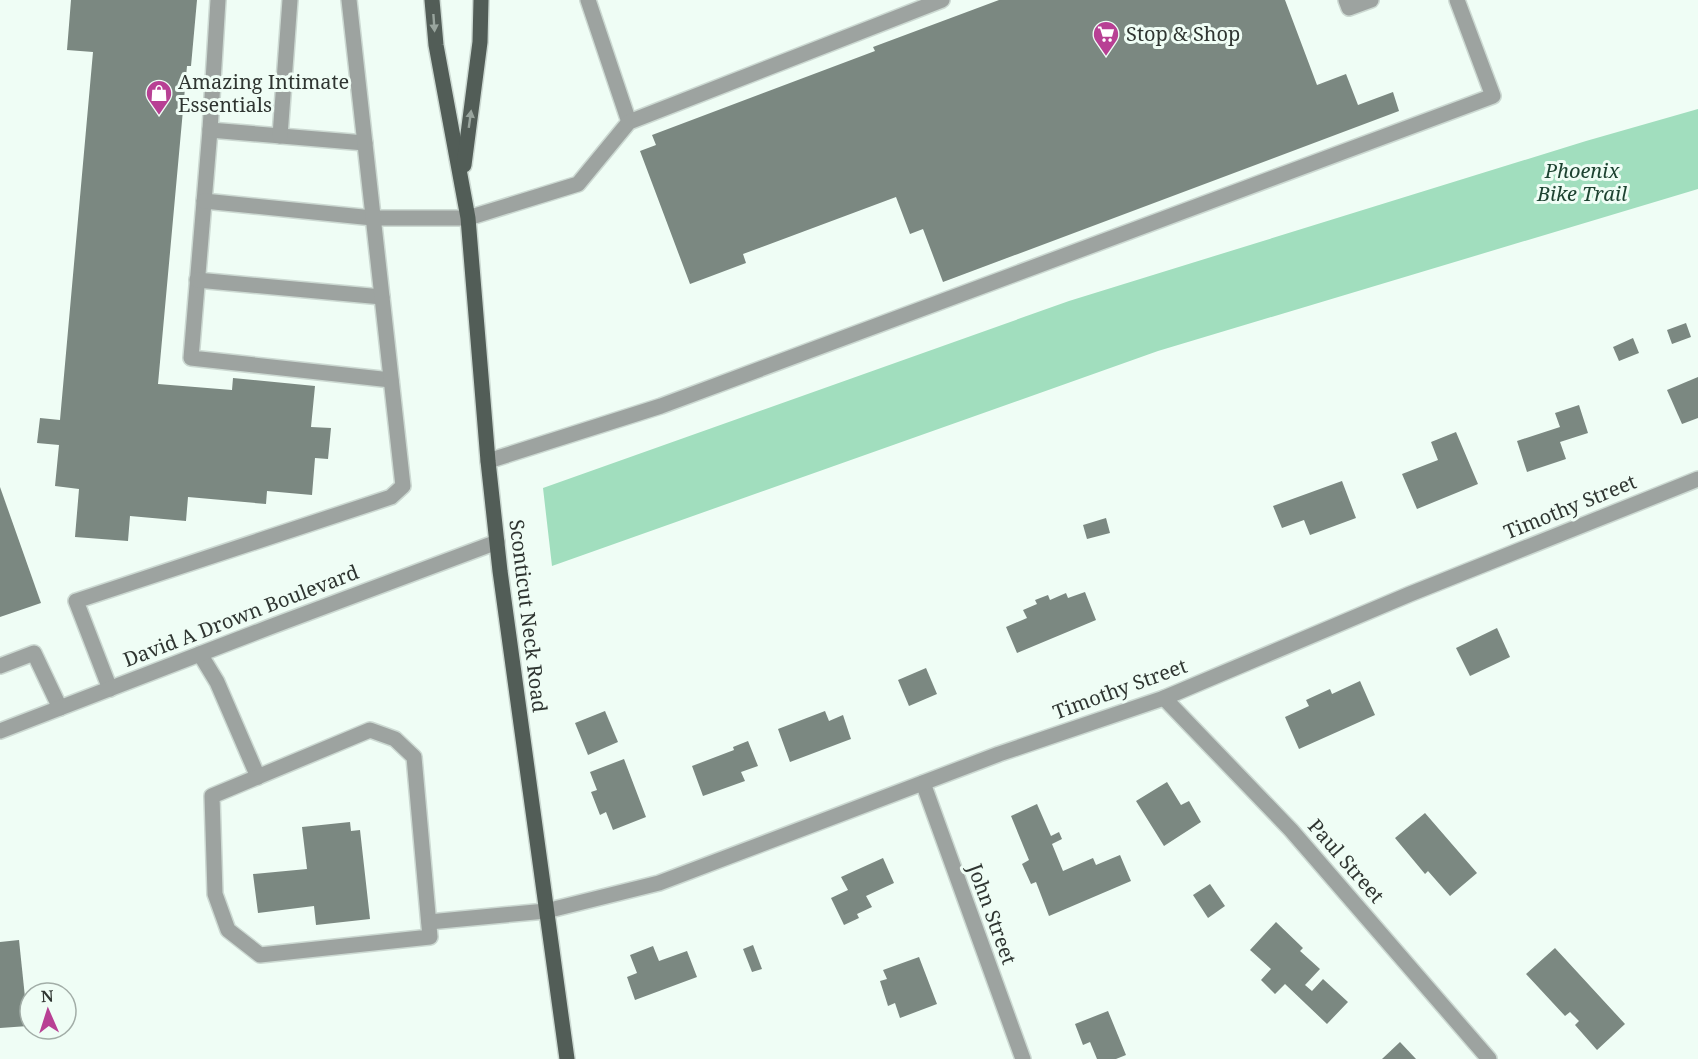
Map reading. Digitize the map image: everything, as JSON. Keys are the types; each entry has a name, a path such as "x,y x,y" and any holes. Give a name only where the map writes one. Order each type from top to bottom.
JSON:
{"main road":[{"name":"Sconticut Neck Road","path":"432,0 436,45 468,218 497,542 567,1059"},
{"name":"Sconticut Neck Road","path":"462,177 480,42 481,0"}],"street":[{"path":"218,0 191,358 391,380"},
{"path":"280,136 290,0"},
{"path":"110,689 76,601 391,497 403,486 349,0"},
{"path":"588,0 629,122"},
{"path":"204,201 373,218 468,218 578,184 629,122 942,0"},
{"path":"1346,0 1348,8 1371,0"},
{"path":"488,461 661,406 1493,96 1457,0"},
{"path":"210,130 365,142"},
{"path":"197,280 382,297"},
{"name":"Timothy Street","path":"429,922 546,911 659,883 999,754 1164,698 1410,594 1698,479"},
{"name":"David A Drown Boulevard","path":"0,731 497,542"},
{"path":"0,666 34,653 60,708"},
{"path":"200,654 217,682 258,777"},
{"name":"Paul Street","path":"1164,698 1291,830 1489,1059"},
{"path":"370,730 395,739 414,757 430,937 260,955 228,930 215,894 212,796 258,777 370,730"},
{"name":"John Street","path":"923,783 1023,1059"}],"green space":[{"name":"Phoenix Bike Trail","path":"1698,109 1698,189 1158,351 552,566 543,488 1069,301 1586,141"}],"building":[{"path":"71,0 197,0 191,66 187,66 158,384 232,390 233,378 315,386 311,427 331,428 328,459 315,458 312,495 267,491 266,504 188,497 186,521 130,516 128,541 75,537 79,489 55,486 59,445 37,443 40,418 60,420 93,52 67,50"},
{"path":"999,0 1285,0 1317,85 1346,74 1358,105 1393,92 1399,111 943,282 923,229 910,234 896,197 743,254 746,263 690,284 640,151 656,145 652,135 875,51 873,47"},
{"path":"1686,323 1691,337 1672,344 1667,330"},
{"path":"1633,338 1639,353 1619,361 1613,347"},
{"path":"1698,377 1698,418 1682,424 1667,390"},
{"path":"1579,405 1588,433 1560,442 1566,459 1527,472 1517,441 1560,427 1555,413"},
{"path":"1456,432 1478,484 1417,509 1402,474 1438,460 1431,442"},
{"path":"1342,481 1356,518 1310,535 1304,520 1282,528 1273,506"},
{"path":"0,487 41,603 0,617"},
{"path":"1106,518 1110,533 1087,539 1083,525"},
{"path":"1085,592 1096,620 1017,653 1006,627 1027,618 1023,610 1037,604 1035,600 1048,595 1050,600 1066,593 1068,598"},
{"path":"1497,628 1510,657 1470,676 1456,648"},
{"path":"926,668 937,694 909,706 898,680"},
{"path":"1360,681 1375,715 1299,749 1285,717 1309,706 1306,700 1330,689 1332,694"},
{"path":"605,711 618,742 588,755 575,723"},
{"path":"825,711 829,721 843,715 851,739 790,762 778,729"},
{"path":"748,741 758,766 741,772 745,781 703,796 692,766 734,750 733,747"},
{"path":"624,759 646,817 613,830 606,812 600,815 591,792 597,790 590,772"},
{"path":"1167,782 1181,805 1189,801 1201,822 1164,846 1136,801"},
{"path":"1037,804 1051,836 1059,832 1062,839 1052,844 1063,871 1093,858 1096,865 1120,855 1131,881 1049,916 1036,882 1031,884 1022,864 1029,860 1011,816"},
{"path":"1425,813 1477,873 1450,896 1428,871 1425,874 1395,838"},
{"path":"350,822 351,831 360,830 370,919 316,925 314,906 258,913 253,874 307,869 302,827"},
{"path":"883,858 894,883 866,896 872,907 857,914 859,918 844,925 831,898 848,890 841,877"},
{"path":"1210,884 1225,906 1208,918 1193,895"},
{"path":"1276,922 1303,948 1300,951 1320,969 1305,985 1312,991 1323,979 1348,1002 1327,1024 1285,984 1275,994 1261,980 1271,969 1250,950"},
{"path":"19,940 23,981 18,981 18,1027 0,1028 0,942"},
{"path":"753,945 762,969 752,972 743,949"},
{"path":"653,946 659,961 687,951 697,977 635,1000 627,977 637,973 630,955"},
{"path":"1555,948 1625,1024 1597,1050 1575,1025 1579,1021 1570,1012 1565,1016 1526,974"},
{"path":"919,957 937,1004 900,1018 895,1003 888,1006 880,981 887,979 883,970"},
{"path":"1108,1011 1126,1055 1116,1059 1097,1059 1090,1042 1083,1045 1075,1024"},
{"path":"1400,1042 1416,1059 1382,1059"}],"place":[{"name":"Stop & Shop","path":"1106,57"},
{"name":"Amazing Intimate Essentials","path":"159,116"}]}
